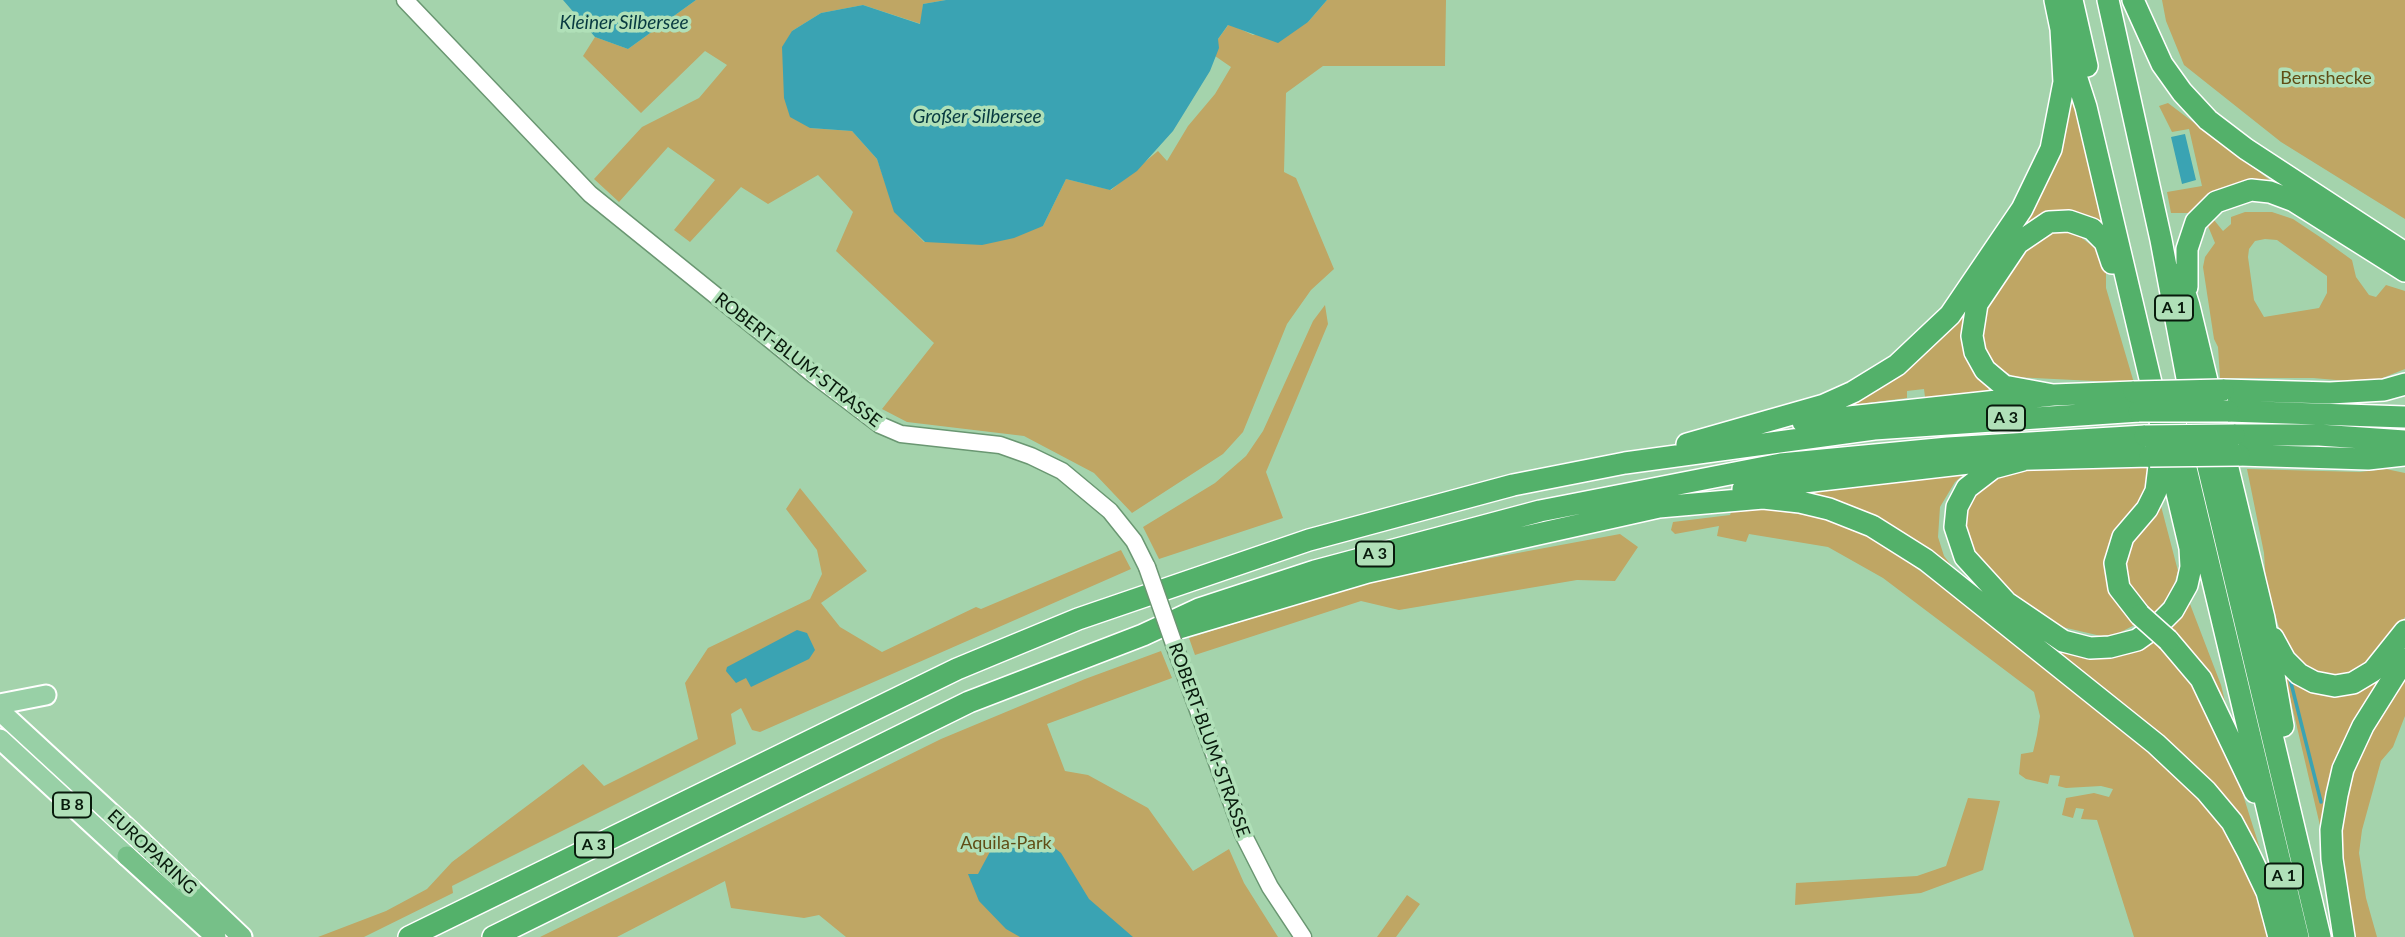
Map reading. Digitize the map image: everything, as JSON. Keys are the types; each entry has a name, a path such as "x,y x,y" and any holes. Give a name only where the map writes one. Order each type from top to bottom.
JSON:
{"highway":[{"path":"2023,460 1984,473 1962,497 1955,527 1965,557 2007,603 2063,641 2090,648 2110,647 2137,640 2158,625 2173,610 2187,585 2192,567 2190,548 2087,107 2061,29 2055,0"},
{"name":"A 1","path":"2072,0 2298,937"},
{"name":"A 1","path":"2108,0 2187,377 2320,937"},
{"path":"2133,0 2162,64 2182,92 2208,120 2246,149 2405,253"},
{"path":"1706,445 1842,398 1882,376 1938,329 2010,229 2046,162 2063,93 2061,29"},
{"path":"2127,87 2144,122 2264,618 2286,745 2307,835 2308,886"},
{"path":"2189,306 2186,260 2191,233 2210,206 2245,191 2270,192 2294,201 2405,271"},
{"path":"2270,815 2253,789 2202,679 2168,640 2140,615 2119,588 2115,563 2123,537 2147,509 2156,491 2159,466 2108,250 2101,237 2092,229 2070,221 2044,224 2018,243 1980,299 1972,326 1978,358 1994,380 2018,390 2137,401 2226,400 2384,390 2405,384"},
{"path":"2330,393 2405,400"},
{"path":"1706,445 1835,418 2053,394"},
{"path":"2226,400 2405,417"},
{"name":"A 3","path":"409,937 945,674 1078,619 1191,579 1390,517 1513,485 1706,445 2137,401"},
{"name":"A 3","path":"492,937 969,702 1143,635 1195,625 1368,572 1616,505 1692,493 1781,464 1870,454 2237,445 2319,435 2405,441"},
{"path":"2237,445 2368,459 2405,467"},
{"path":"1616,505 1659,507 1692,493 1872,472 1995,460 2023,460 2147,446"},
{"path":"2368,459 2405,456"},
{"path":"1692,493 1800,502 1872,526 1926,560 2147,736 2206,792 2232,822 2248,852 2267,892 2279,937"},
{"path":"2264,618 2281,653 2294,669 2308,680 2330,685 2353,683 2370,674 2384,661 2405,631"},
{"path":"2344,937 2332,859 2331,830 2337,794 2343,769 2363,726 2405,659"},
{"name":"EUROPARING","path":"141,841 242,937"},
{"name":"EUROPARING","path":"127,856 216,937"}],"main road":[{"name":"ROBERT-BLUM-STRASSE","path":"405,0 590,194 880,425 901,433 1000,445 1062,471 1110,511 1134,541 1147,567 1243,834 1270,887 1303,937"},
{"path":"0,704 46,695"},
{"name":"EUROPARING","path":"0,711 141,841"},
{"path":"3,741 19,728"},
{"name":"EUROPARING","path":"3,741 127,856"},
{"path":"22,776 43,779"}],"green space":[{"path":"696,0 946,0 923,4 921,24 863,5 821,13 792,31 810,128 852,131 877,159 895,212 924,242 948,242 1043,226 1066,179 1111,190 1158,151 1167,161 1188,126 1215,94 1231,67 1215,56 1218,39 1229,24 1253,35 1308,22 1327,0 1446,0 1445,66 1323,66 1286,93 1284,172 1296,178 1334,269 1311,290 1287,324 1243,432 1223,454 1132,513 1094,473 1024,436 907,422 882,409 934,343 836,251 853,212 818,175 768,204 741,187 690,242 674,230 715,180 668,147 619,202 594,179 642,127 699,98 727,65 705,51 641,113 583,56 595,37 628,49"},
{"name":"Bernshecke","path":"2162,0 2405,0 2405,219 2281,142 2184,65 2166,21"},
{"path":"2071,84 2106,228 2051,216 1972,306 1990,382 1988,392 1925,397 1924,389 1907,391 1907,398 1851,405 1966,302"},
{"path":"2168,103 2275,184 2219,189 2194,213 2171,213 2167,192 2202,186 2189,129 2172,132 2159,106"},
{"path":"2245,212 2272,212 2293,219 2352,260 2356,277 2369,295 2376,297 2386,285 2405,291 2405,369 2370,383 2313,378 2220,378 2218,347 2214,339 2203,267 2205,257 2215,243 2208,226 2214,220 2223,231 2231,224 2231,217","holes":["2277,240 2327,276 2327,293 2319,308 2264,317 2254,300 2249,249 2255,241"]},
{"path":"2052,230 2074,232 2096,249 2106,272 2106,288 2134,383 2014,377 1990,362 1981,340 1981,313 2026,249"},
{"path":"1325,305 1328,324 1266,472 1283,518 1159,559 1143,527 1215,483 1246,456 1263,431 1313,321"},
{"path":"2154,465 2145,499 2119,529 2107,557 2109,584 2123,610 2136,622 2145,611 2127,590 2123,576 2124,555 2128,542 2161,506 2178,571 2172,592 2152,616 2117,634 2101,636 2058,626 1998,584 1971,555 1961,525 1968,501 1995,475 2039,466"},
{"path":"2247,469 2360,472 2386,469 2405,473 2405,617 2371,664 2350,676 2317,676 2287,653 2266,585 2264,553"},
{"path":"1965,473 1955,482 1940,507 1938,537 1944,556 1959,575 2052,646 2149,644 2173,625 2190,604 2221,685 2229,718 2211,678 2189,649 2186,669 2238,779 2262,855 2254,842 1953,577 1797,490"},
{"path":"800,488 867,571 821,603 840,627 882,652 976,607 981,609 1121,550 1131,569 760,732 752,730 741,708 731,714 736,744 452,886 453,893 364,937 318,937 386,911 427,889 452,862 583,764 604,786 698,739 685,683 708,648 810,599 822,574 817,550 786,509"},
{"path":"1750,507 1818,517 1861,532 1886,546 1969,607 2184,777 2229,831 2251,875 2271,937 2134,937 2097,820 2081,819 2084,809 2076,808 2073,818 2062,815 2066,798 2094,793 2109,797 2113,789 2101,786 2066,788 2058,786 2060,776 2050,775 2048,784 2026,779 2019,774 2021,754 2033,752 2037,735 2040,716 2034,692 1883,578 1828,547 1749,534 1746,542 1717,536 1719,526 1675,534 1671,530 1673,522 1730,515 1732,510"},
{"path":"1620,534 1638,547 1615,581 1577,580 1399,610 1361,601 1195,655 1189,638 1383,578"},
{"name":"Aquila-Park","path":"1161,651 1172,678 1047,724 1065,771 1088,775 1148,808 1193,871 1229,849 1244,883 1278,937 846,937 819,915 804,918 731,908 725,881 617,937 540,937 941,739 1085,679"},
{"path":"2375,676 2380,680 2347,736 2335,763 2321,830 2286,680 2288,677"},
{"path":"2405,677 2405,716 2393,747 2381,761 2362,830 2359,853 2366,898 2377,937 2354,937 2341,850 2347,793 2362,751"},
{"path":"1968,798 2000,801 1983,870 1921,893 1795,905 1796,883 1917,876 1946,866"},
{"path":"1407,895 1420,904 1396,937 1377,937"}],"water":[{"name":"Kleiner Silbersee","path":"563,0 696,0 628,49 595,37"},
{"name":"Großer Silbersee","path":"946,0 1327,0 1308,22 1278,43 1228,25 1218,39 1219,48 1210,71 1173,131 1137,171 1110,190 1066,179 1043,226 1014,238 982,245 925,242 894,212 877,159 852,131 810,128 790,117 784,98 782,47 792,31 821,13 863,5 920,24 923,4"},
{"path":"2185,134 2196,180 2182,184 2171,137"},
{"path":"797,630 807,633 815,650 809,659 751,687 746,678 736,683 726,671 727,667"},
{"path":"1020,836 1041,837 1061,853 1089,899 1133,937 1020,937 1006,929 979,901 968,874 978,874 992,848"}],"waterway":[{"path":"2290,679 2321,802"}]}
